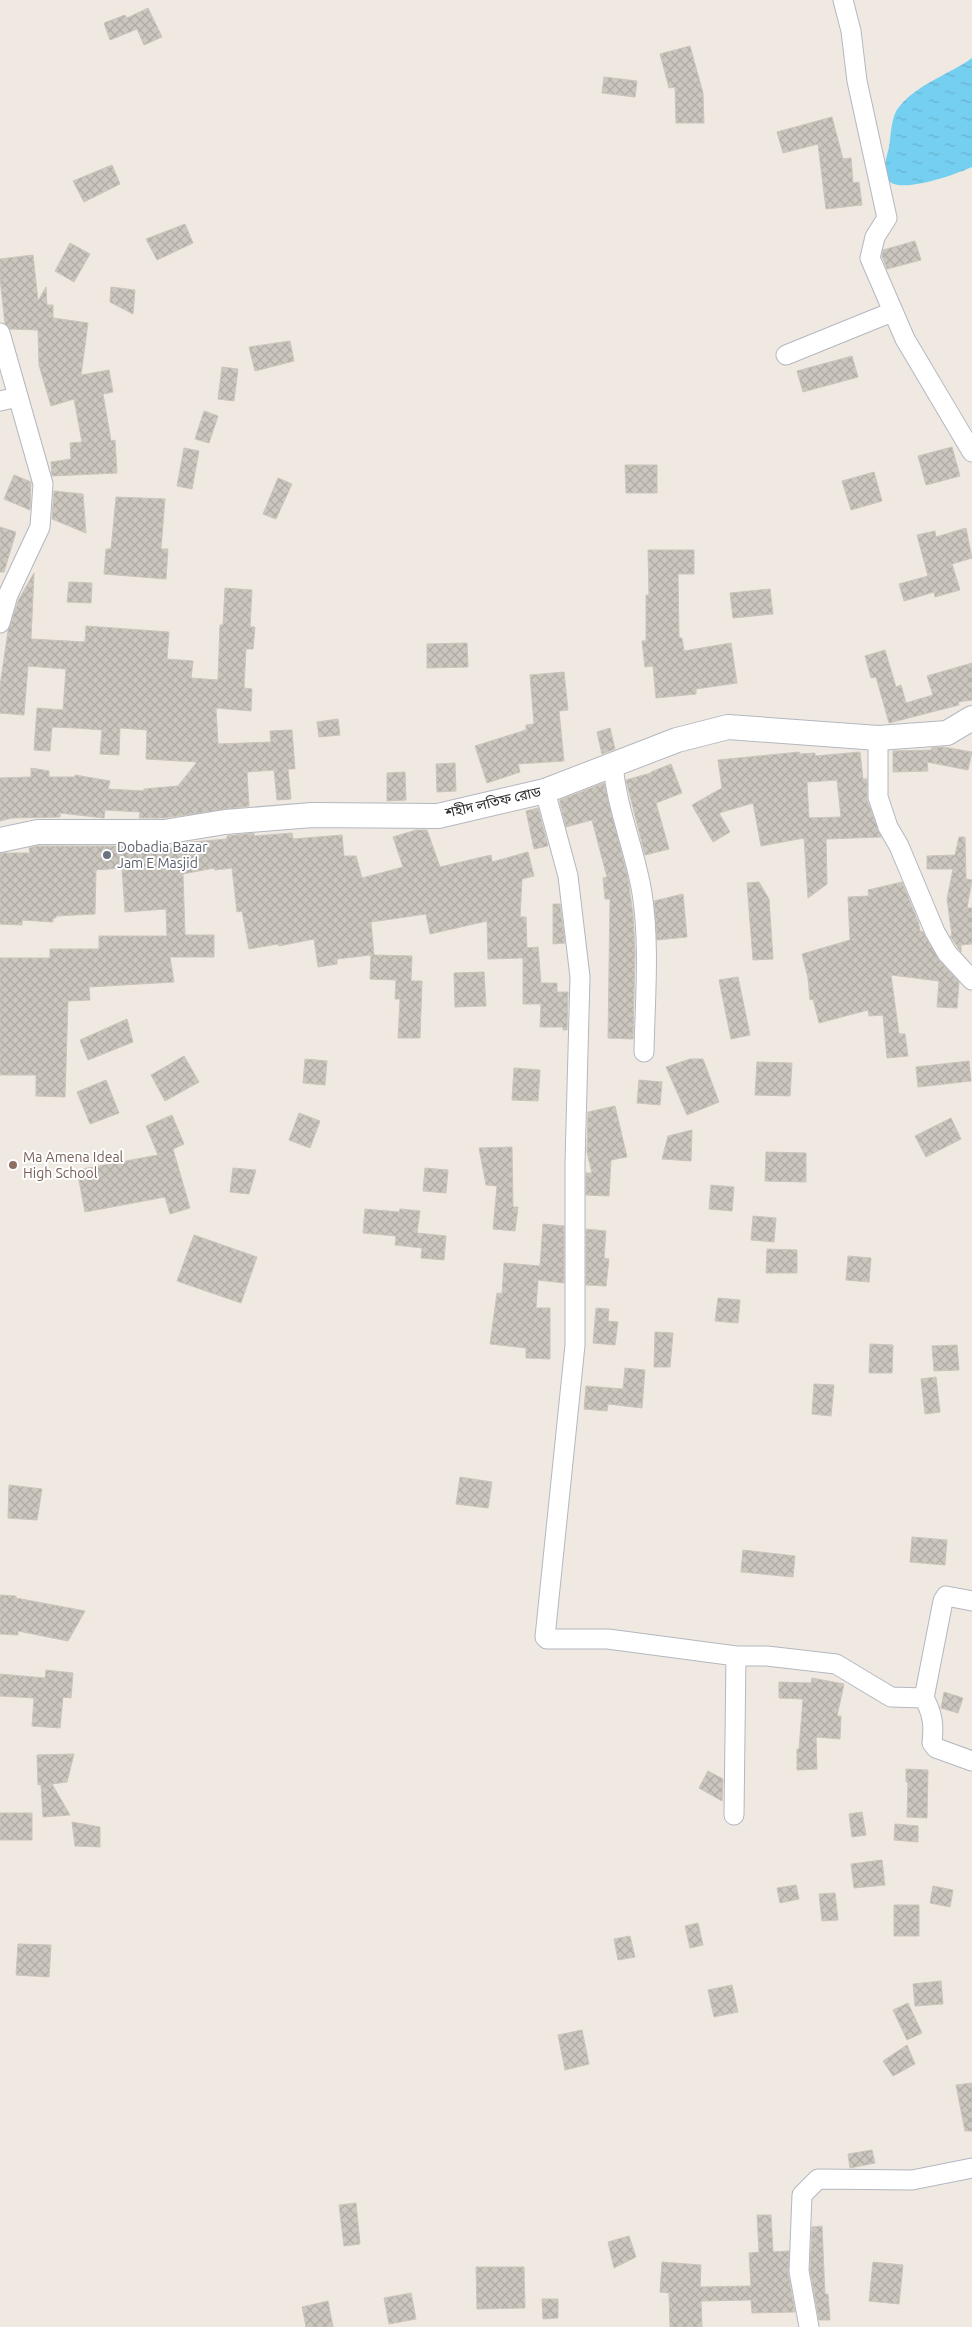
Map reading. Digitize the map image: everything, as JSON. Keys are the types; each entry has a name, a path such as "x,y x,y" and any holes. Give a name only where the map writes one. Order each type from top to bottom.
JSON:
{"street":[{"path":"843,0 852,31 857,81 887,218 875,237 870,258 905,339 972,452"},
{"path":"786,355 892,312"},
{"path":"0,333 9,399 43,484 40,527 8,595 0,622"},
{"name":"শহীদ লতিফ রোড","path":"0,840 38,832 164,832 225,822 312,816 438,816 545,791 613,763 677,740 728,727 878,738 947,733 972,718"},
{"path":"878,738 878,797 888,827 899,846 935,932 947,952 972,980"},
{"path":"613,763 615,785 642,892 646,947 644,1052"},
{"path":"545,791 568,876 580,977 575,1162 575,1346 545,1637 608,1639 736,1656 767,1656 836,1664 892,1697 924,1698"},
{"path":"972,1600 946,1596 943,1601 924,1698 930,1710 934,1727 932,1743 936,1748 972,1761"},
{"path":"734,1815 736,1656"},
{"path":"809,2327 799,2271 802,2195 818,2179 912,2180 972,2168"}],"water":[{"path":"972,58 972,167 929,182 905,185 889,181 885,174 885,164 896,111 915,92"}],"building":[{"path":"148,8 162,37 144,45 137,29 110,40 104,23 125,15 127,18"},
{"path":"690,46 703,93 704,123 676,123 675,87 669,88 660,54"},
{"path":"604,77 637,81 635,97 602,93"},
{"path":"832,117 843,159 851,158 853,183 859,182 862,205 826,209 818,144 783,153 777,132"},
{"path":"112,165 120,184 84,202 73,181"},
{"path":"185,224 193,243 157,260 146,239"},
{"path":"915,241 921,260 887,269 882,256 883,250"},
{"path":"70,243 90,254 74,282 55,271"},
{"path":"33,255 38,301 46,287 47,305 53,305 53,318 88,323 81,375 109,370 113,392 103,394 111,441 115,440 117,473 52,476 51,462 71,459 70,443 82,442 74,399 51,406 39,365 38,330 10,329 5,324 0,278 0,259"},
{"path":"111,287 135,290 133,314 110,302"},
{"path":"290,341 294,361 255,371 249,347"},
{"path":"852,356 858,377 803,392 797,371"},
{"path":"222,367 238,369 234,401 218,399"},
{"path":"204,411 218,416 209,443 195,439"},
{"path":"952,447 960,476 926,485 918,456"},
{"path":"184,448 199,451 192,489 177,486"},
{"path":"625,465 657,465 657,493 626,493"},
{"path":"874,472 882,501 851,510 842,481"},
{"path":"14,475 31,482 30,510 4,499"},
{"path":"278,478 292,484 276,519 263,514"},
{"path":"54,491 83,494 86,533 52,519"},
{"path":"116,497 165,499 161,549 168,549 166,579 104,574 106,549 111,549"},
{"path":"0,527 16,532 4,572 0,572"},
{"path":"966,528 972,558 952,564 960,590 935,597 934,592 904,601 899,584 928,576 917,535 935,531 936,537"},
{"path":"648,550 694,550 694,574 678,574 679,638 682,638 684,651 731,643 737,683 696,689 696,694 656,698 653,666 645,667 642,641 646,641 646,595 649,595"},
{"path":"34,573 31,639 85,642 86,626 169,632 167,659 193,661 191,678 218,680 220,625 223,625 225,588 252,590 250,627 255,627 253,649 246,649 244,688 252,689 251,711 216,708 218,744 271,742 270,731 292,730 295,769 288,769 291,799 277,800 274,770 247,772 249,806 163,818 139,818 140,812 105,810 104,818 60,813 60,817 12,818 0,821 0,778 31,777 31,768 49,771 49,777 75,777 75,775 110,781 108,789 144,791 144,789 178,786 197,762 146,759 147,730 120,728 119,755 100,754 102,730 76,728 52,727 50,751 34,750 37,708 63,710 66,669 28,666 24,715 0,713 0,686 8,631 19,599"},
{"path":"69,582 92,583 91,603 67,602"},
{"path":"770,589 773,614 733,618 730,593"},
{"path":"467,643 468,667 427,668 427,644"},
{"path":"885,650 896,687 901,685 906,703 933,695 927,676 972,663 972,700 958,702 959,705 889,723 876,677 871,678 865,656"},
{"path":"564,672 568,710 559,711 564,761 518,764 520,772 487,783 475,746 526,730 526,725 534,724 530,675"},
{"path":"338,719 340,735 319,737 317,722"},
{"path":"610,728 615,749 602,754 597,732"},
{"path":"943,747 972,752 968,770 927,762 928,771 893,772 893,751 932,750 931,748"},
{"path":"799,752 800,754 815,753 815,756 860,752 863,779 867,779 867,800 881,837 826,839 827,884 808,898 804,838 761,846 753,803 719,813 730,832 713,842 692,805 722,788 718,760","holes":["837,780 841,817 809,818 807,782"]},
{"path":"455,763 456,791 437,792 436,764"},
{"path":"671,764 682,793 656,803 669,849 645,855 626,780 651,773"},
{"path":"405,772 406,800 387,801 387,773"},
{"path":"604,783 628,879 633,914 635,952 633,1039 608,1038 610,899 605,899 603,878 607,877 592,820 566,827 560,803 560,800"},
{"path":"538,808 548,846 534,849 526,811"},
{"path":"416,830 427,830 440,867 491,855 492,862 528,852 534,876 522,879 520,917 526,917 527,948 538,947 541,983 557,983 557,992 568,992 567,1030 563,1030 563,1027 540,1027 541,1004 523,1004 523,958 488,959 487,921 430,934 426,914 371,922 374,955 412,956 411,981 422,981 420,1038 398,1038 400,999 395,999 396,980 370,979 371,955 337,959 337,964 318,967 314,939 279,946 278,944 249,949 242,911 237,912 232,868 215,870 214,868 183,874 185,935 214,935 214,957 170,957 174,982 89,987 90,1000 68,1001 65,1097 36,1096 36,1075 0,1075 0,958 50,958 50,949 99,949 99,936 167,936 166,909 125,912 122,868 96,870 95,914 56,916 56,918 53,918 53,922 22,920 22,925 0,924 0,853 30,853 29,848 37,846 180,848 180,843 227,839 227,836 254,833 254,836 292,833 293,839 342,835 344,856 356,856 362,878 403,867 393,837"},
{"path":"959,837 965,837 966,879 972,880 967,908 972,908 972,944 961,945 961,952 950,936 952,936 947,899 953,869 927,869 927,856 955,855"},
{"path":"759,882 769,899 773,959 753,960 747,883"},
{"path":"902,882 918,921 920,931 923,932 939,960 959,982 957,1008 937,1007 939,981 891,975 899,1034 905,1034 908,1056 887,1058 883,1015 869,1016 868,1010 819,1023 813,999 810,1000 808,978 802,954 850,940 848,897 869,896 868,890"},
{"path":"683,894 687,937 657,940 654,901"},
{"path":"553,904 560,904 565,943 553,944"},
{"path":"484,972 486,1006 455,1007 454,973"},
{"path":"738,977 750,1035 731,1039 719,980"},
{"path":"127,1019 133,1042 88,1060 80,1040"},
{"path":"184,1056 199,1082 165,1101 151,1075"},
{"path":"305,1059 327,1061 325,1085 303,1083"},
{"path":"690,1059 703,1059 719,1102 687,1115 666,1067"},
{"path":"969,1061 971,1081 918,1087 916,1067"},
{"path":"757,1062 792,1063 790,1096 755,1095"},
{"path":"514,1068 540,1070 538,1101 512,1100"},
{"path":"106,1080 119,1113 90,1124 77,1092"},
{"path":"639,1080 662,1082 660,1105 637,1103"},
{"path":"615,1106 627,1157 611,1160 609,1196 586,1195 586,1173 592,1173 587,1152 588,1112"},
{"path":"299,1113 320,1121 310,1148 289,1140"},
{"path":"172,1115 184,1144 173,1149 190,1208 170,1214 165,1197 85,1212 77,1170 158,1155 146,1126"},
{"path":"951,1118 961,1139 926,1157 915,1136"},
{"path":"692,1130 691,1161 662,1159 668,1136"},
{"path":"512,1147 513,1207 518,1207 515,1231 493,1229 497,1186 486,1185 479,1148"},
{"path":"766,1152 806,1153 806,1182 765,1181"},
{"path":"233,1168 256,1170 249,1194 230,1192"},
{"path":"425,1168 448,1170 446,1193 423,1191"},
{"path":"711,1185 734,1187 732,1211 709,1209"},
{"path":"365,1209 399,1212 400,1209 420,1211 417,1233 446,1236 444,1260 421,1258 422,1248 395,1245 396,1236 363,1233"},
{"path":"753,1216 776,1218 774,1242 751,1240"},
{"path":"543,1224 564,1226 564,1283 538,1280 536,1308 550,1308 550,1359 526,1358 526,1348 490,1344 497,1293 502,1294 504,1263 540,1266"},
{"path":"586,1229 606,1231 604,1258 609,1259 606,1286 586,1285"},
{"path":"194,1235 257,1257 241,1303 177,1281"},
{"path":"767,1249 797,1250 797,1273 766,1273"},
{"path":"848,1256 871,1258 869,1282 846,1280"},
{"path":"718,1298 740,1300 738,1323 715,1321"},
{"path":"596,1308 609,1309 608,1321 618,1322 615,1345 593,1343"},
{"path":"655,1332 673,1333 670,1367 654,1367"},
{"path":"870,1344 893,1345 892,1373 869,1373"},
{"path":"957,1345 959,1370 934,1371 932,1346"},
{"path":"625,1368 645,1370 642,1408 608,1404 607,1411 584,1409 586,1386 623,1389"},
{"path":"936,1377 940,1412 925,1414 921,1379"},
{"path":"814,1384 834,1385 831,1416 812,1414"},
{"path":"460,1477 492,1482 488,1508 456,1504"},
{"path":"9,1485 42,1489 37,1520 8,1518"},
{"path":"912,1537 947,1540 945,1565 910,1562"},
{"path":"743,1550 795,1556 793,1577 741,1572"},
{"path":"0,1595 16,1596 16,1598 85,1611 68,1641 18,1631 18,1635 0,1634"},
{"path":"46,1670 73,1673 71,1698 63,1697 60,1728 32,1726 34,1698 0,1696 0,1674 45,1678"},
{"path":"812,1678 844,1684 837,1716 841,1716 840,1739 816,1737 817,1769 797,1770 797,1749 799,1749 803,1699 779,1698 779,1682 811,1683"},
{"path":"944,1692 963,1698 958,1713 941,1708"},
{"path":"74,1754 67,1782 52,1784 70,1815 43,1817 41,1784 38,1785 37,1755"},
{"path":"906,1769 928,1770 927,1818 907,1817 908,1782 906,1782"},
{"path":"708,1771 723,1779 722,1801 699,1788"},
{"path":"862,1812 866,1835 852,1837 849,1814"},
{"path":"0,1813 32,1813 32,1840 0,1840"},
{"path":"72,1822 100,1827 100,1847 75,1846"},
{"path":"895,1824 918,1826 918,1842 894,1840"},
{"path":"882,1860 885,1885 854,1888 851,1864"},
{"path":"796,1885 799,1899 780,1903 777,1888"},
{"path":"933,1886 953,1890 950,1907 930,1903"},
{"path":"835,1893 838,1920 822,1921 819,1894"},
{"path":"894,1905 919,1905 919,1936 894,1936"},
{"path":"698,1923 703,1945 690,1948 685,1926"},
{"path":"630,1936 635,1957 618,1960 614,1939"},
{"path":"18,1944 51,1945 49,1977 16,1975"},
{"path":"941,1981 943,2004 915,2006 913,1984"},
{"path":"732,1985 738,2012 714,2017 708,1990"},
{"path":"908,2003 922,2033 907,2040 893,2010"},
{"path":"582,2030 589,2064 565,2070 558,2035"},
{"path":"907,2045 915,2064 893,2076 883,2061"},
{"path":"972,2083 972,2131 965,2131 956,2085"},
{"path":"872,2150 875,2163 850,2168 848,2154"},
{"path":"356,2203 360,2244 344,2246 339,2205"},
{"path":"757,2215 771,2215 773,2252 789,2251 788,2273 795,2312 752,2313 751,2300 701,2301 702,2327 670,2327 669,2293 660,2292 662,2262 701,2265 700,2287 751,2286 749,2253 759,2252"},
{"path":"822,2226 825,2294 828,2294 830,2320 819,2320 810,2270 812,2227"},
{"path":"629,2236 636,2257 614,2268 608,2242"},
{"path":"873,2262 903,2265 899,2304 869,2301"},
{"path":"476,2267 524,2267 525,2308 477,2309"},
{"path":"411,2293 416,2319 389,2324 384,2298"},
{"path":"542,2299 558,2299 558,2318 543,2319"},
{"path":"328,2301 333,2327 306,2327 302,2307"}],"place":[{"name":"Dobadia Bazar Jam E Masjid","path":"107,855"},
{"name":"Ma Amena Ideal High School","path":"13,1165"}]}
